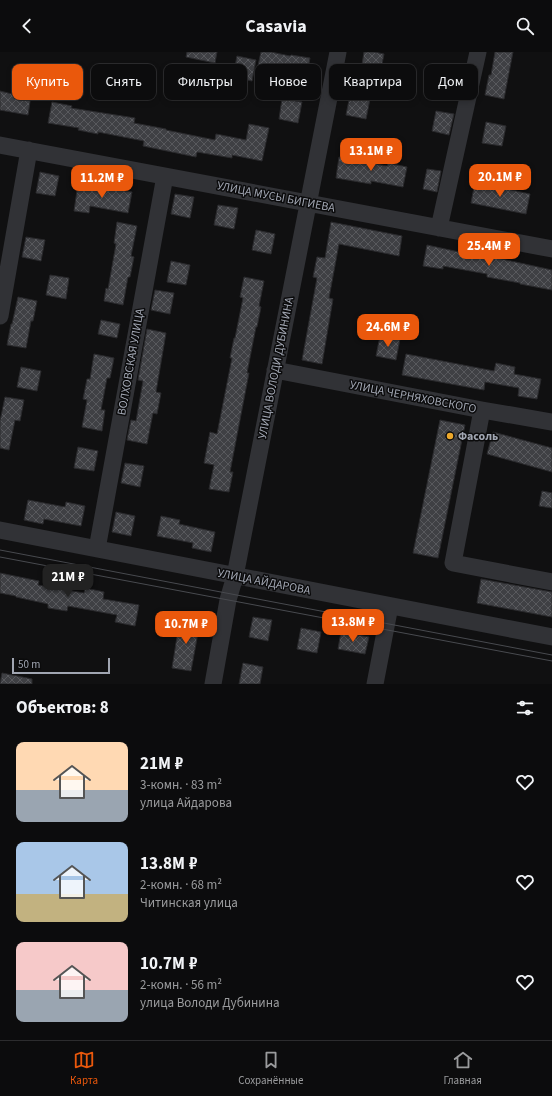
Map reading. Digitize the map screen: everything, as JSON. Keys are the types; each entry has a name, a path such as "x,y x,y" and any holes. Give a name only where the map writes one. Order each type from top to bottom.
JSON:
{"street":[{"name":"УЛИЦА ВОЛОДИ ДУБИНИНА","path":"213,684 228,600 235,576 338,52"},
{"path":"439,228 478,52"},
{"name":"УЛИЦА МУСЫ БИГИЕВА","path":"0,145 552,249"},
{"path":"0,316 29,150"},
{"name":"ВОЛХОВСКАЯ УЛИЦА","path":"97,549 165,176"},
{"name":"УЛИЦА ЧЕРНЯХОВСКОГО","path":"275,370 552,422"},
{"path":"482,410 453,563 552,582"},
{"name":"УЛИЦА АЙДАРОВА","path":"0,530 552,638"},
{"path":"375,684 390,606"}],"building":[{"path":"187,52 217,52 215,63 186,57"},
{"path":"261,52 271,52 310,58 309,64 258,64"},
{"path":"364,52 384,54 382,64 362,64"},
{"path":"495,52 513,52 504,99 485,95 489,75 491,75"},
{"path":"237,56 256,60 252,81 247,80 247,64 235,64"},
{"path":"0,91 12,94 12,100 30,100 28,115 0,110"},
{"path":"282,100 302,102 298,123 279,119"},
{"path":"349,100 370,100 366,119 346,115"},
{"path":"52,102 72,106 71,108 135,118 134,123 215,140 216,134 246,140 249,124 269,128 262,161 232,155 232,158 197,152 196,157 143,146 144,141 98,132 98,134 78,130 79,128 48,123"},
{"path":"436,111 454,114 449,135 432,131"},
{"path":"486,122 506,126 502,146 482,143"},
{"path":"339,157 387,166 388,163 407,167 403,187 371,181 371,184 336,178"},
{"path":"427,169 441,171 437,192 423,189"},
{"path":"40,172 59,176 55,196 36,193"},
{"path":"475,182 530,194 526,214 471,203"},
{"path":"78,184 132,192 128,213 90,206 89,213 74,211"},
{"path":"175,194 194,197 190,218 171,214"},
{"path":"218,205 238,208 234,229 214,225"},
{"path":"117,222 137,226 131,256 134,257 130,277 128,277 123,305 104,301 106,288 108,289 116,244 114,243"},
{"path":"331,222 402,236 399,256 339,244 329,298 333,299 322,364 302,360 317,278 313,277 317,257 325,258"},
{"path":"256,230 275,234 271,254 252,250"},
{"path":"26,237 45,240 41,261 22,257"},
{"path":"427,245 459,252 460,248 479,252 479,254 552,270 552,290 487,277 487,274 443,266 443,269 423,266"},
{"path":"171,261 190,265 186,285 167,282"},
{"path":"50,275 69,278 66,299 46,295"},
{"path":"244,277 264,281 259,306 261,307 247,373 249,373 230,472 233,472 229,492 209,489 214,465 204,463 210,432 217,434 232,358 230,358 243,298 240,297"},
{"path":"155,290 174,293 170,314 151,310"},
{"path":"18,297 37,301 33,321 31,321 26,348 7,345"},
{"path":"101,320 120,324 117,338 98,334"},
{"path":"147,329 166,333 156,392 161,393 157,414 153,413 147,444 127,440 131,420 136,421 143,381 138,380"},
{"path":"380,336 400,339 396,360 376,356"},
{"path":"94,354 114,358 110,378 107,378 101,410 105,410 102,431 82,427 87,400 83,399 87,379 90,379"},
{"path":"406,354 494,371 496,363 515,367 514,374 541,379 537,399 518,396 519,388 485,382 484,390 402,375"},
{"path":"21,367 41,371 37,391 17,387"},
{"path":"5,397 24,400 20,421 15,420 9,450 0,448 0,421"},
{"path":"440,420 465,425 438,558 413,553"},
{"path":"493,432 552,448 552,472 487,454"},
{"path":"78,447 98,451 94,471 74,468"},
{"path":"125,463 144,466 140,487 121,483"},
{"path":"542,491 552,493 552,508 539,506"},
{"path":"28,500 65,507 66,502 85,506 81,526 44,519 43,524 24,520"},
{"path":"116,512 135,516 131,536 112,532"},
{"path":"161,516 180,520 179,524 215,532 211,552 192,548 193,543 157,536"},
{"path":"0,573 39,581 38,585 84,593 85,588 104,592 103,599 139,605 135,626 115,622 117,615 68,606 67,611 48,608 48,604 0,593"},
{"path":"481,579 552,592 552,617 477,603"},
{"path":"253,617 272,620 268,641 249,637"},
{"path":"180,618 200,622 191,671 172,668"},
{"path":"301,628 321,632 317,653 297,649"},
{"path":"341,632 369,637 365,654 338,649"},
{"path":"243,663 263,667 260,684 239,684"},
{"path":"2,673 32,679 32,684 0,684"}],"tram line":[{"path":"0,550 552,655"},
{"path":"0,557 552,661"}],"place":[{"name":"Фасоль","path":"450,436"}]}
